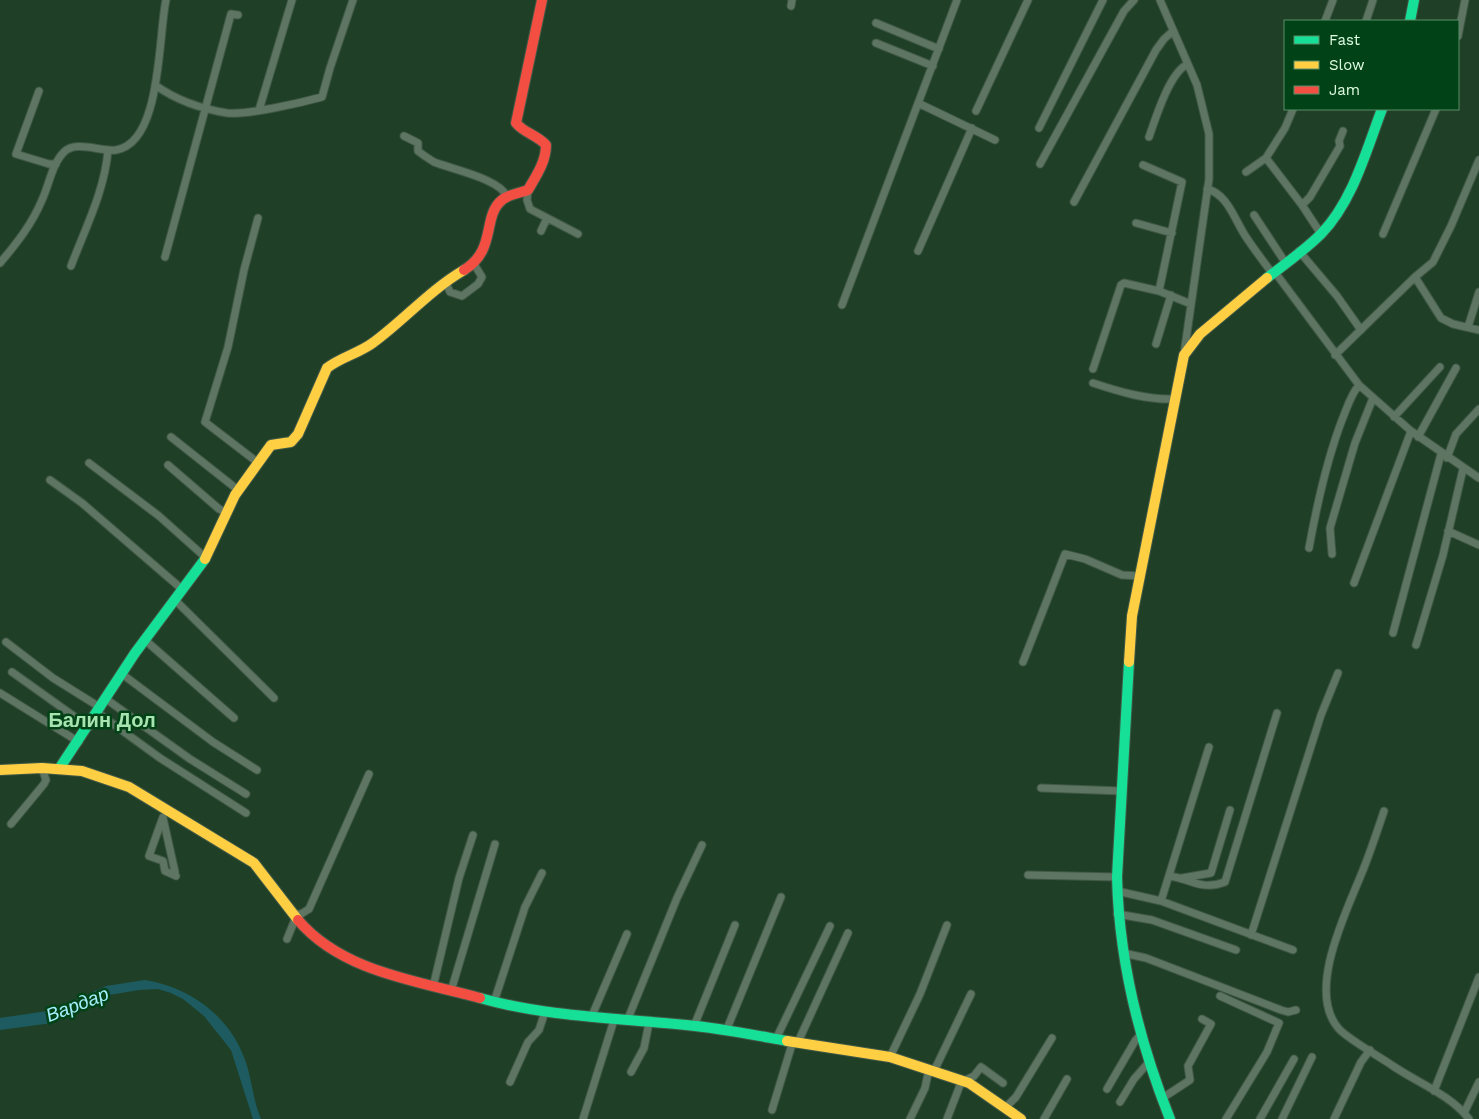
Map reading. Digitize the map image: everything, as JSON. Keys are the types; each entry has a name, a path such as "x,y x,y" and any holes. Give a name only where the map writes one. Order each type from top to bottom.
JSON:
{"street":[{"path":"0,263 24,235 42,202 56,164 64,152 71,148 118,150 130,145 139,134 147,117 155,85 166,0"},
{"path":"259,110 292,0"},
{"path":"155,85 195,106 228,113 259,110 322,97 353,0"},
{"path":"542,0 516,123 524,131 538,137 546,149 541,168 528,190 527,200 530,209 578,234"},
{"path":"842,305 957,0"},
{"path":"976,111 1028,0"},
{"path":"1039,128 1103,0"},
{"path":"1040,164 1132,0"},
{"path":"1160,0 1186,65 1197,85 1209,134 1207,189 1184,355 1132,616 1117,877 1117,914 1123,953 1141,1034 1161,1098 1170,1119"},
{"path":"1325,20 1333,0"},
{"path":"1366,20 1373,0"},
{"path":"1410,20 1414,0"},
{"path":"1459,31 1465,0"},
{"path":"164,257 231,14 238,16"},
{"path":"876,23 939,49"},
{"path":"1074,202 1156,50 1173,31"},
{"path":"876,43 933,66"},
{"path":"1149,137 1173,79 1180,69 1186,65"},
{"path":"39,91 16,154 49,164 56,164"},
{"path":"918,103 995,140"},
{"path":"1246,172 1266,158 1285,128 1293,110"},
{"path":"1184,355 1200,334 1321,234 1340,207 1382,110"},
{"path":"1383,234 1436,110"},
{"path":"918,251 972,128"},
{"path":"1302,205 1310,197 1340,146 1339,141 1343,132"},
{"path":"404,136 418,142 418,151 433,161 481,179 504,191 507,197"},
{"path":"71,266 107,166 108,150"},
{"path":"1266,158 1302,205 1321,234"},
{"path":"1335,355 1436,257 1479,160"},
{"path":"1143,165 1182,182 1159,290"},
{"path":"1207,189 1217,193 1227,204 1244,235 1359,385 1410,431 1463,469 1479,478"},
{"path":"59,769 79,742 145,640 206,558 226,512 257,462 271,445 291,442 298,434 313,403 320,380 331,364 373,343 445,281 474,264 487,243 494,210 500,201 528,190"},
{"path":"1254,215 1285,262"},
{"path":"257,462 205,422 228,348 244,270 258,218"},
{"path":"541,231 547,218"},
{"path":"1136,223 1172,233"},
{"path":"1299,251 1361,330"},
{"path":"445,281 450,292 462,296 478,284 482,277 474,264"},
{"path":"1415,277 1441,318 1479,330"},
{"path":"1093,369 1119,287 1124,283 1159,290 1190,304"},
{"path":"1468,327 1479,292"},
{"path":"1156,344 1171,295"},
{"path":"1394,416 1440,366"},
{"path":"1418,437 1456,368"},
{"path":"1093,383 1154,399 1175,399"},
{"path":"1309,548 1321,484 1332,446 1349,402 1359,385"},
{"path":"1332,554 1330,528 1355,442 1373,398"},
{"path":"1393,633 1444,456 1456,434 1479,409"},
{"path":"1354,583 1410,431"},
{"path":"171,437 238,490"},
{"path":"89,463 159,516 206,558"},
{"path":"168,465 219,509 226,512"},
{"path":"1416,645 1448,531 1463,469"},
{"path":"50,480 82,504 184,590"},
{"path":"1448,531 1479,545"},
{"path":"1023,662 1064,554 1085,559 1122,575 1139,576"},
{"path":"175,600 274,698"},
{"path":"145,640 234,718"},
{"path":"6,642 54,678 246,794"},
{"path":"12,672 88,727"},
{"path":"1251,935 1321,715 1338,673"},
{"path":"122,674 214,742 257,770"},
{"path":"0,693 79,742"},
{"path":"102,707 160,758 246,813"},
{"path":"1169,876 1182,878 1200,886 1214,886 1224,882 1277,713"},
{"path":"1162,901 1209,748"},
{"path":"11,824 44,784 46,780 42,768"},
{"path":"0,770 42,768 82,771 129,787 254,863 294,915 325,944 364,966 434,987 545,1012 591,1018 694,1026 890,1057 963,1080 1021,1119"},
{"path":"294,915 301,914 309,909 369,774"},
{"path":"1041,788 1122,791"},
{"path":"155,803 163,817 176,874 165,871 163,861 149,856 163,817"},
{"path":"1182,878 1211,873 1230,810"},
{"path":"1384,811 1365,866 1345,909 1332,953 1325,991 1331,1012 1340,1030 1466,1111 1469,1119"},
{"path":"434,987 459,878 473,835"},
{"path":"451,991 495,844"},
{"path":"627,1020 677,898 702,845"},
{"path":"494,1002 525,907 542,873"},
{"path":"1028,874 1117,877"},
{"path":"1117,891 1162,901 1293,950"},
{"path":"726,1031 781,897"},
{"path":"1117,914 1152,920 1236,950"},
{"path":"287,939 294,915"},
{"path":"890,1057 920,994 946,925"},
{"path":"694,1026 735,926"},
{"path":"776,1039 830,926"},
{"path":"772,1110 796,1042 848,933"},
{"path":"591,1018 628,934"},
{"path":"1123,953 1146,958 1281,1010 1288,1012 1296,1010"},
{"path":"1434,1091 1479,977"},
{"path":"910,1119 925,1088 931,1070 971,994"},
{"path":"1220,996 1279,1023 1267,1052 1226,1119"},
{"path":"510,1082 528,1042 539,1030 545,1012"},
{"path":"1161,1098 1190,1080 1188,1066 1211,1024 1202,1019"},
{"path":"583,1119 614,1020"},
{"path":"631,1072 644,1048 649,1023"},
{"path":"1107,1090 1141,1034"},
{"path":"1005,1108 1016,1097 1052,1038"},
{"path":"1334,1119 1361,1062 1370,1050"},
{"path":"1282,1119 1312,1058"},
{"path":"1260,1119 1294,1059"},
{"path":"1120,1102 1134,1079 1149,1062"},
{"path":"947,1119 963,1080 974,1076 982,1067 1003,1083"},
{"path":"1044,1119 1067,1079"},
{"path":"1466,1111 1479,1082"}],"water":[{"name":"Вардар","path":"145,980 177,989 192,997 206,1006 229,1030 245,1060 261,1119 253,1119 231,1050 204,1016 183,999 171,993 158,989 109,995 52,1023 0,1030 0,1018 54,1010 106,986"}],"traffic: fast":[{"path":"1410,20 1414,0"},
{"path":"1267,278 1308,246 1332,221 1358,175 1382,110"},
{"path":"59,769 135,653 205,559"},
{"path":"1129,662 1117,877 1119,908 1126,970 1140,1030 1170,1119"},
{"path":"480,998 556,1013 699,1026 787,1041"}],"traffic: slow":[{"path":"205,559 235,495 271,445 291,442 298,434 327,368 374,342 440,286 464,270"},
{"path":"1129,662 1132,616 1184,355 1200,334 1267,278"},
{"path":"0,770 42,768 82,771 129,787 254,863 298,920"},
{"path":"787,1041 890,1057 969,1083 1021,1119"}],"traffic: jam":[{"path":"464,270 481,253 496,207 508,196 528,190 540,169 546,151 546,145 516,123 542,0"},
{"path":"298,920 316,938 336,952 359,963 407,980 480,998"}],"district":[{"name":"Балин Дол","path":"102,720"}]}
